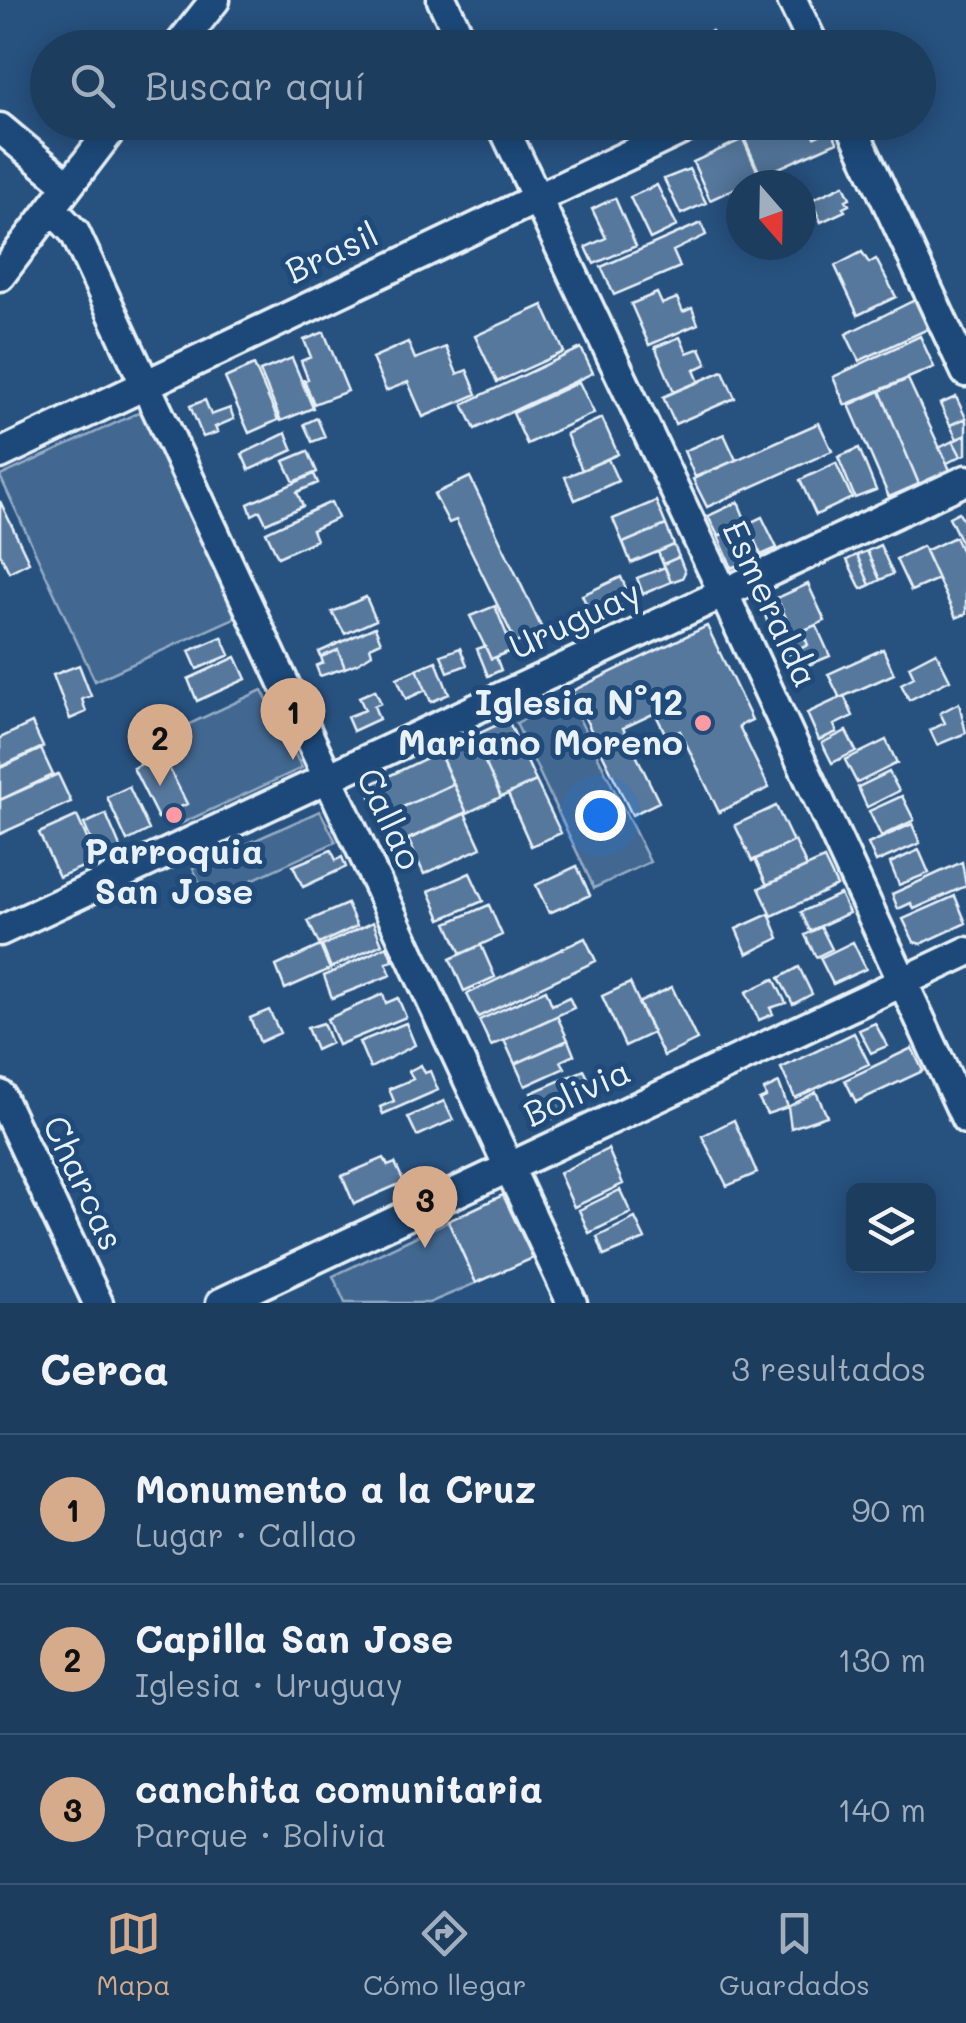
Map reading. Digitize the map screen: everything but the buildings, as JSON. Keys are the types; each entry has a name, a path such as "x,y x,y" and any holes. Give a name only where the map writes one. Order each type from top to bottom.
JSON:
{"street":[{"path":"191,30 215,0"},
{"path":"442,0 456,30"},
{"path":"792,0 806,30"},
{"path":"0,128 68,185"},
{"path":"0,276 104,140"},
{"name":"Esmeralda","path":"510,140 724,592 966,1119"},
{"name":"Brasil","path":"0,454 660,140"},
{"path":"858,140 966,372"},
{"name":"Callao","path":"52,209 76,233 572,1303"},
{"name":"Uruguay","path":"0,931 966,480"},
{"name":"Bolivia","path":"221,1303 966,952"},
{"name":"Charcas","path":"0,1095 98,1303"}],"shaded area":[{"path":"144,410 239,616 95,681 0,476"},
{"path":"262,690 302,768 180,824 140,747"},
{"path":"569,698 650,862 594,888 516,723"},
{"path":"320,811 336,842 207,900 193,868"},
{"path":"448,1221 476,1283 429,1303 345,1303 333,1276"}],"place":[{"name":"Iglesia N°12 Mariano Moreno","path":"703,723"},
{"name":"Monumento a la Cruz","path":"293,760"},
{"name":"Capilla San Jose","path":"160,786"},
{"name":"Parroquia San Jose","path":"174,815"},
{"name":"canchita comunitaria","path":"425,1248"}]}
